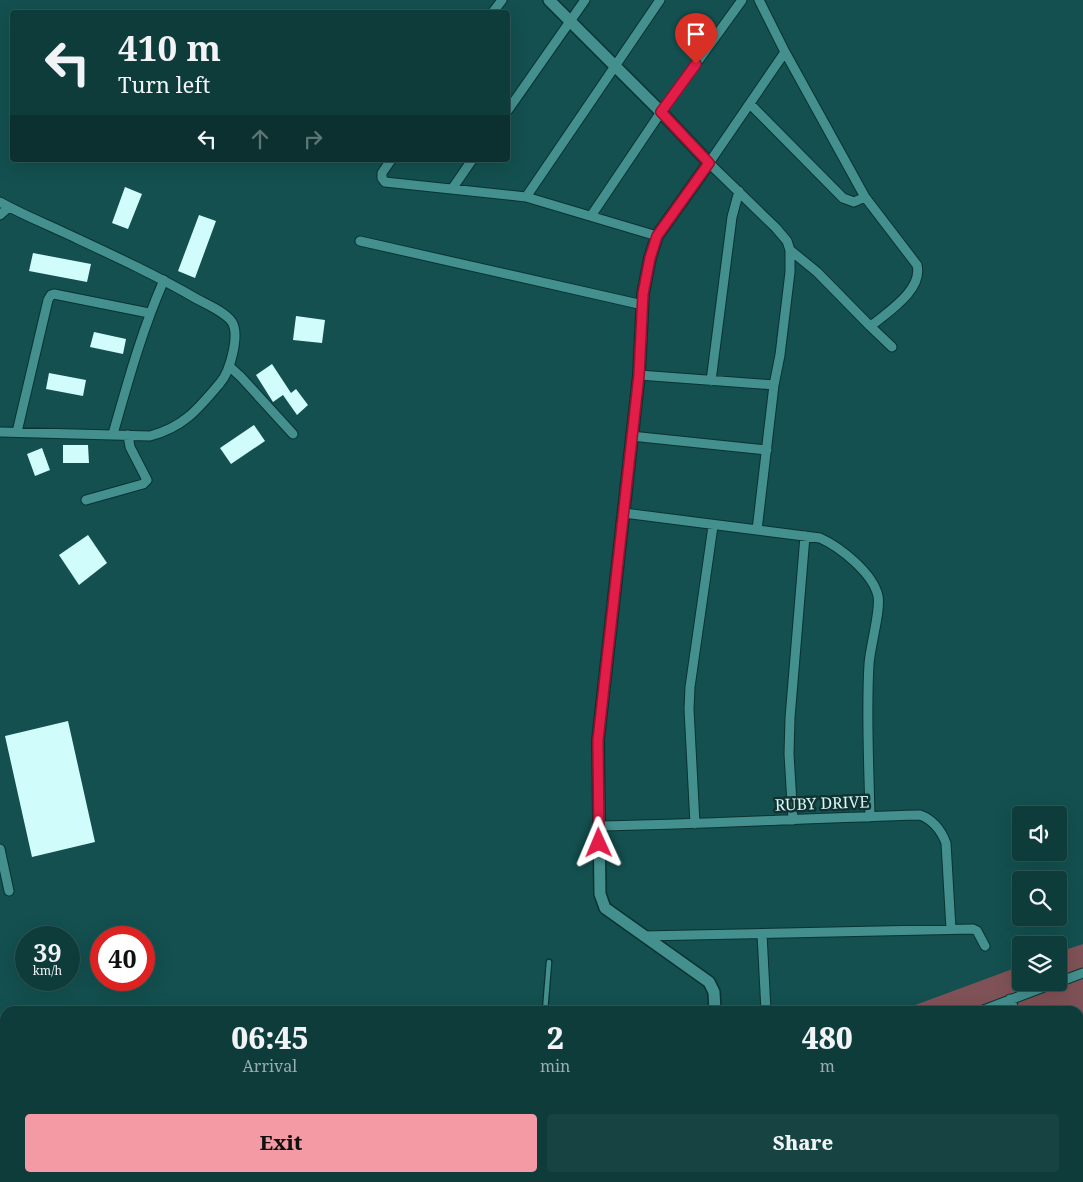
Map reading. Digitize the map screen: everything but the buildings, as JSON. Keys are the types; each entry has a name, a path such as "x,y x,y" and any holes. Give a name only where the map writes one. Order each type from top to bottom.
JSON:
{"street":[{"path":"549,0 571,20 787,241 790,250 790,272 757,530"},
{"path":"510,107 585,0"},
{"path":"526,197 660,0"},
{"path":"591,216 661,112 742,0"},
{"path":"759,0 785,52 865,197 917,265 919,272 909,291 895,306 870,326"},
{"path":"715,1006 714,992 709,982 609,912 602,901 598,740 639,375 643,294 650,258 657,236 785,52"},
{"path":"750,104 843,198 854,202 865,197"},
{"path":"390,162 382,173 382,178 385,182 526,197 657,236"},
{"path":"452,189 471,162"},
{"path":"711,381 732,218 739,191"},
{"path":"0,202 164,280 230,320 234,326 234,349 224,379 180,424 167,432 150,436 0,432"},
{"path":"0,216 9,207"},
{"path":"360,241 643,305"},
{"path":"790,250 817,272 892,347"},
{"path":"113,434 134,356 149,313 164,280"},
{"path":"16,432 48,300 51,295 54,294 149,313"},
{"path":"229,366 242,377 293,434"},
{"path":"639,375 774,386"},
{"path":"86,500 143,484 147,480 130,447 128,435"},
{"path":"631,436 766,450"},
{"path":"624,513 713,526 805,536 826,541 848,555 867,576 878,596 868,676 870,817"},
{"path":"695,824 689,709 690,687 713,526"},
{"path":"793,820 790,718 805,536"},
{"name":"RUBY DRIVE","path":"599,826 920,815 931,820 939,829 946,843 951,929"},
{"path":"0,849 10,891"},
{"path":"644,936 973,929 977,931 984,946"},
{"path":"762,934 766,1006"},
{"path":"1067,979 1083,973"},
{"path":"993,1006 1033,991"},
{"path":"1010,999 1013,1006"}],"lane":[{"path":"545,1006 549,962"}],"shaded area":[{"path":"1083,944 1083,1006 913,1006 1012,969 1012,991 1067,991 1067,949"}],"route":[{"path":"599,843 598,740 607,674 639,375 643,294 650,258 657,236 709,163 661,112 696,64"}]}
